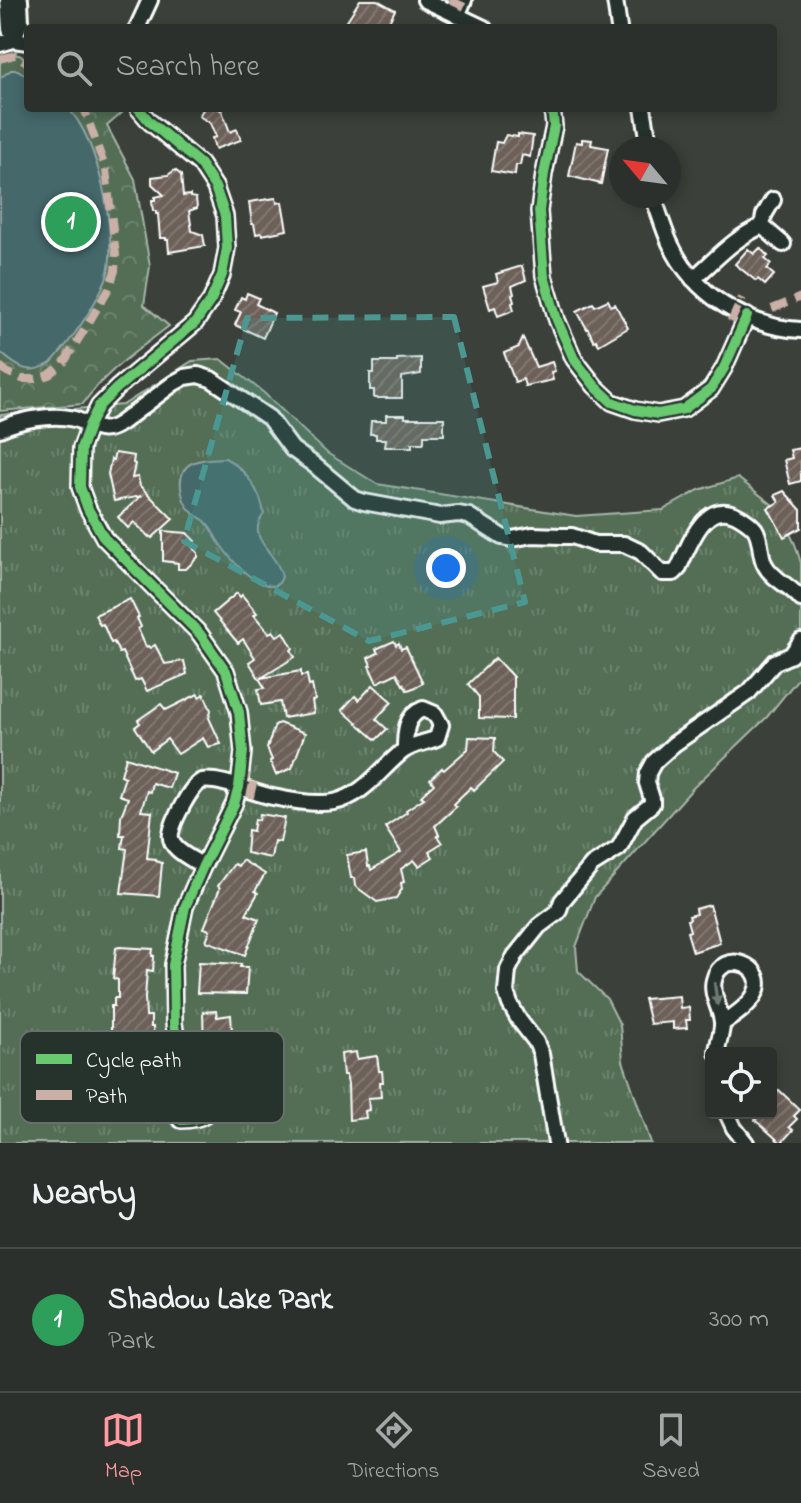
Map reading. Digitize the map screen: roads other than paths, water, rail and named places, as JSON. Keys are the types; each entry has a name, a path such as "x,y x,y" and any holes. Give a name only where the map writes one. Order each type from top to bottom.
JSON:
{"street":[{"path":"8,0 14,42"},
{"path":"14,42 21,22 20,0"},
{"path":"139,24 150,0"},
{"path":"425,0 475,24"},
{"path":"457,16 464,0"},
{"path":"615,0 618,24"},
{"path":"141,112 200,164 215,187 225,216 227,248 222,275 211,300 195,323 99,406 81,448 80,487 104,538 200,634 226,671 239,712 243,752 239,787 234,804 185,907 173,965 175,1031"},
{"path":"552,112 554,126 539,211 544,276 557,320 574,359 595,386 612,402 635,410 658,414 684,409 711,389 747,316"},
{"path":"644,112 648,136"},
{"path":"762,226 764,215 773,200"},
{"path":"657,208 671,246 707,294 747,316 779,327 801,330"},
{"path":"693,279 728,245 762,226"},
{"path":"762,226 783,244"},
{"path":"0,429 40,418 72,418 103,431 113,428 174,383 198,375 211,379 269,418 292,449 355,499 440,516 469,516 499,535 512,539 532,535 572,536 595,544 624,544 641,552 657,569 667,574 678,569 702,523 720,511 733,513 754,528 761,542 765,566 801,599"},
{"path":"556,1143 541,1054 510,1004 506,992 508,970 531,935 558,912 562,901 592,865 619,848 635,818 652,804 647,783 654,762 674,744 749,692 775,662 791,655 801,641"},
{"path":"203,866 177,849 171,840 171,830 193,787 200,782 239,787 273,797 335,802 356,793 405,750"},
{"path":"718,1047 723,1023"},
{"path":"730,1119 746,1143"}],"water":[{"path":"11,70 24,74 24,112 70,112 78,121 97,164 108,215 110,262 96,301 59,354 51,363 36,369 18,366 0,352 0,78"},
{"path":"225,458 245,474 259,497 264,514 259,523 260,538 282,577 273,586 257,581 243,571 206,522 193,513 184,501 181,478 188,466 201,460"}],"place":[{"name":"Shadow Lake Park","path":"71,222"}]}
